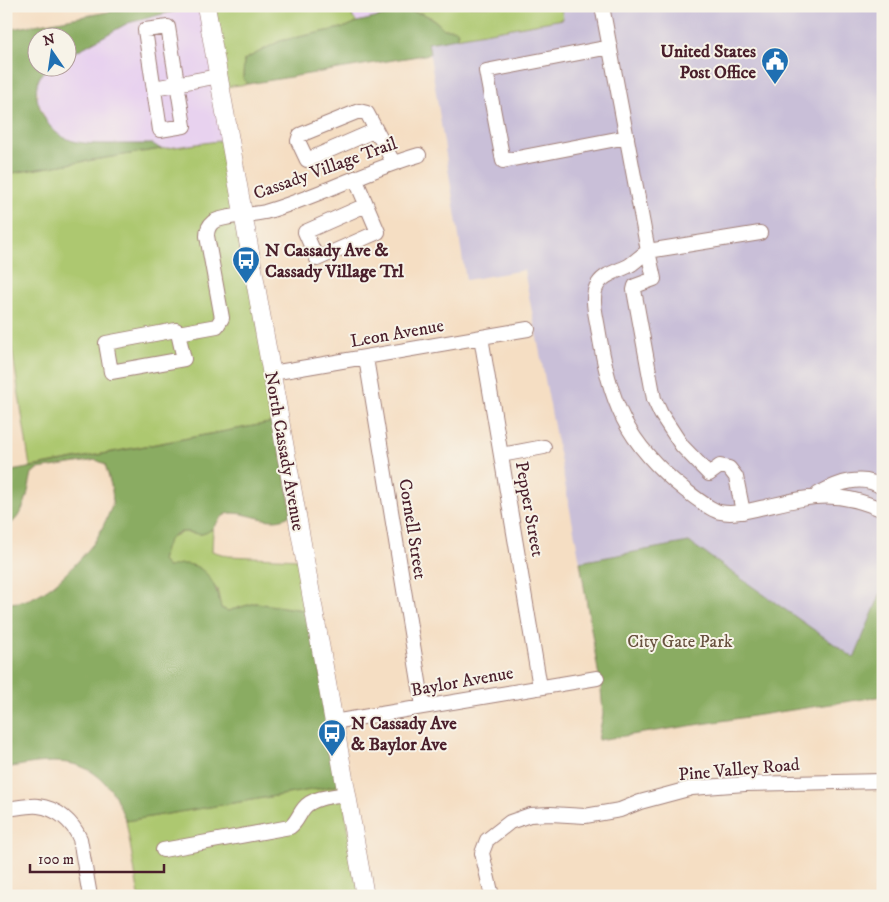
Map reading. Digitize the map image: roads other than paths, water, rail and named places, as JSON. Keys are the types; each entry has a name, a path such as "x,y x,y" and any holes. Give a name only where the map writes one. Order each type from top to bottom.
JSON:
{"main road":[{"name":"North Cassady Avenue","path":"206,6 365,896"}],"street":[{"path":"602,6 654,279 635,286 634,290 654,399 661,414 682,446 709,474 720,466 729,468 727,478 739,512"},
{"path":"168,27 184,126 160,130 154,88 145,30 168,27"},
{"path":"610,47 486,71 503,160 627,137"},
{"path":"154,88 219,76"},
{"path":"376,130 307,160 298,141 300,135 359,111 367,113 393,162"},
{"name":"Cassady Village Trail","path":"178,333 217,326 222,318 206,236 212,223 222,218 244,216 301,200 393,162 419,155"},
{"path":"355,178 378,232 317,259 305,232 366,205"},
{"path":"760,233 648,251 630,264 604,277 598,284 594,292 594,305 605,368 617,406 632,435 663,472 718,512 739,512 814,496 850,498 883,510"},
{"name":"Leon Avenue","path":"272,373 528,329"},
{"path":"176,330 178,333 184,359 111,372 106,343 176,330"},
{"name":"Pepper Street","path":"481,337 540,687"},
{"name":"Cornell Street","path":"366,358 424,706"},
{"path":"502,455 544,447"},
{"path":"814,496 830,488 862,480 875,483 883,488"},
{"name":"Baylor Avenue","path":"333,722 597,678"},
{"name":"Pine Valley Road","path":"492,896 482,853 487,840 510,822 530,815 585,816 620,810 640,802 692,788 745,784 883,781"},
{"path":"163,850 290,827 294,825 309,803 347,794"},
{"path":"6,809 38,806 63,815 77,831 80,839 90,896"}],"place":[{"name":"United States Post Office","path":"775,85"},
{"name":"N Cassady Ave & Cassady Village Trl","path":"246,284"},
{"name":"N Cassady Ave & Baylor Ave","path":"332,757"}],"park label":[{"name":"City Gate Park","path":"680,641"}]}
